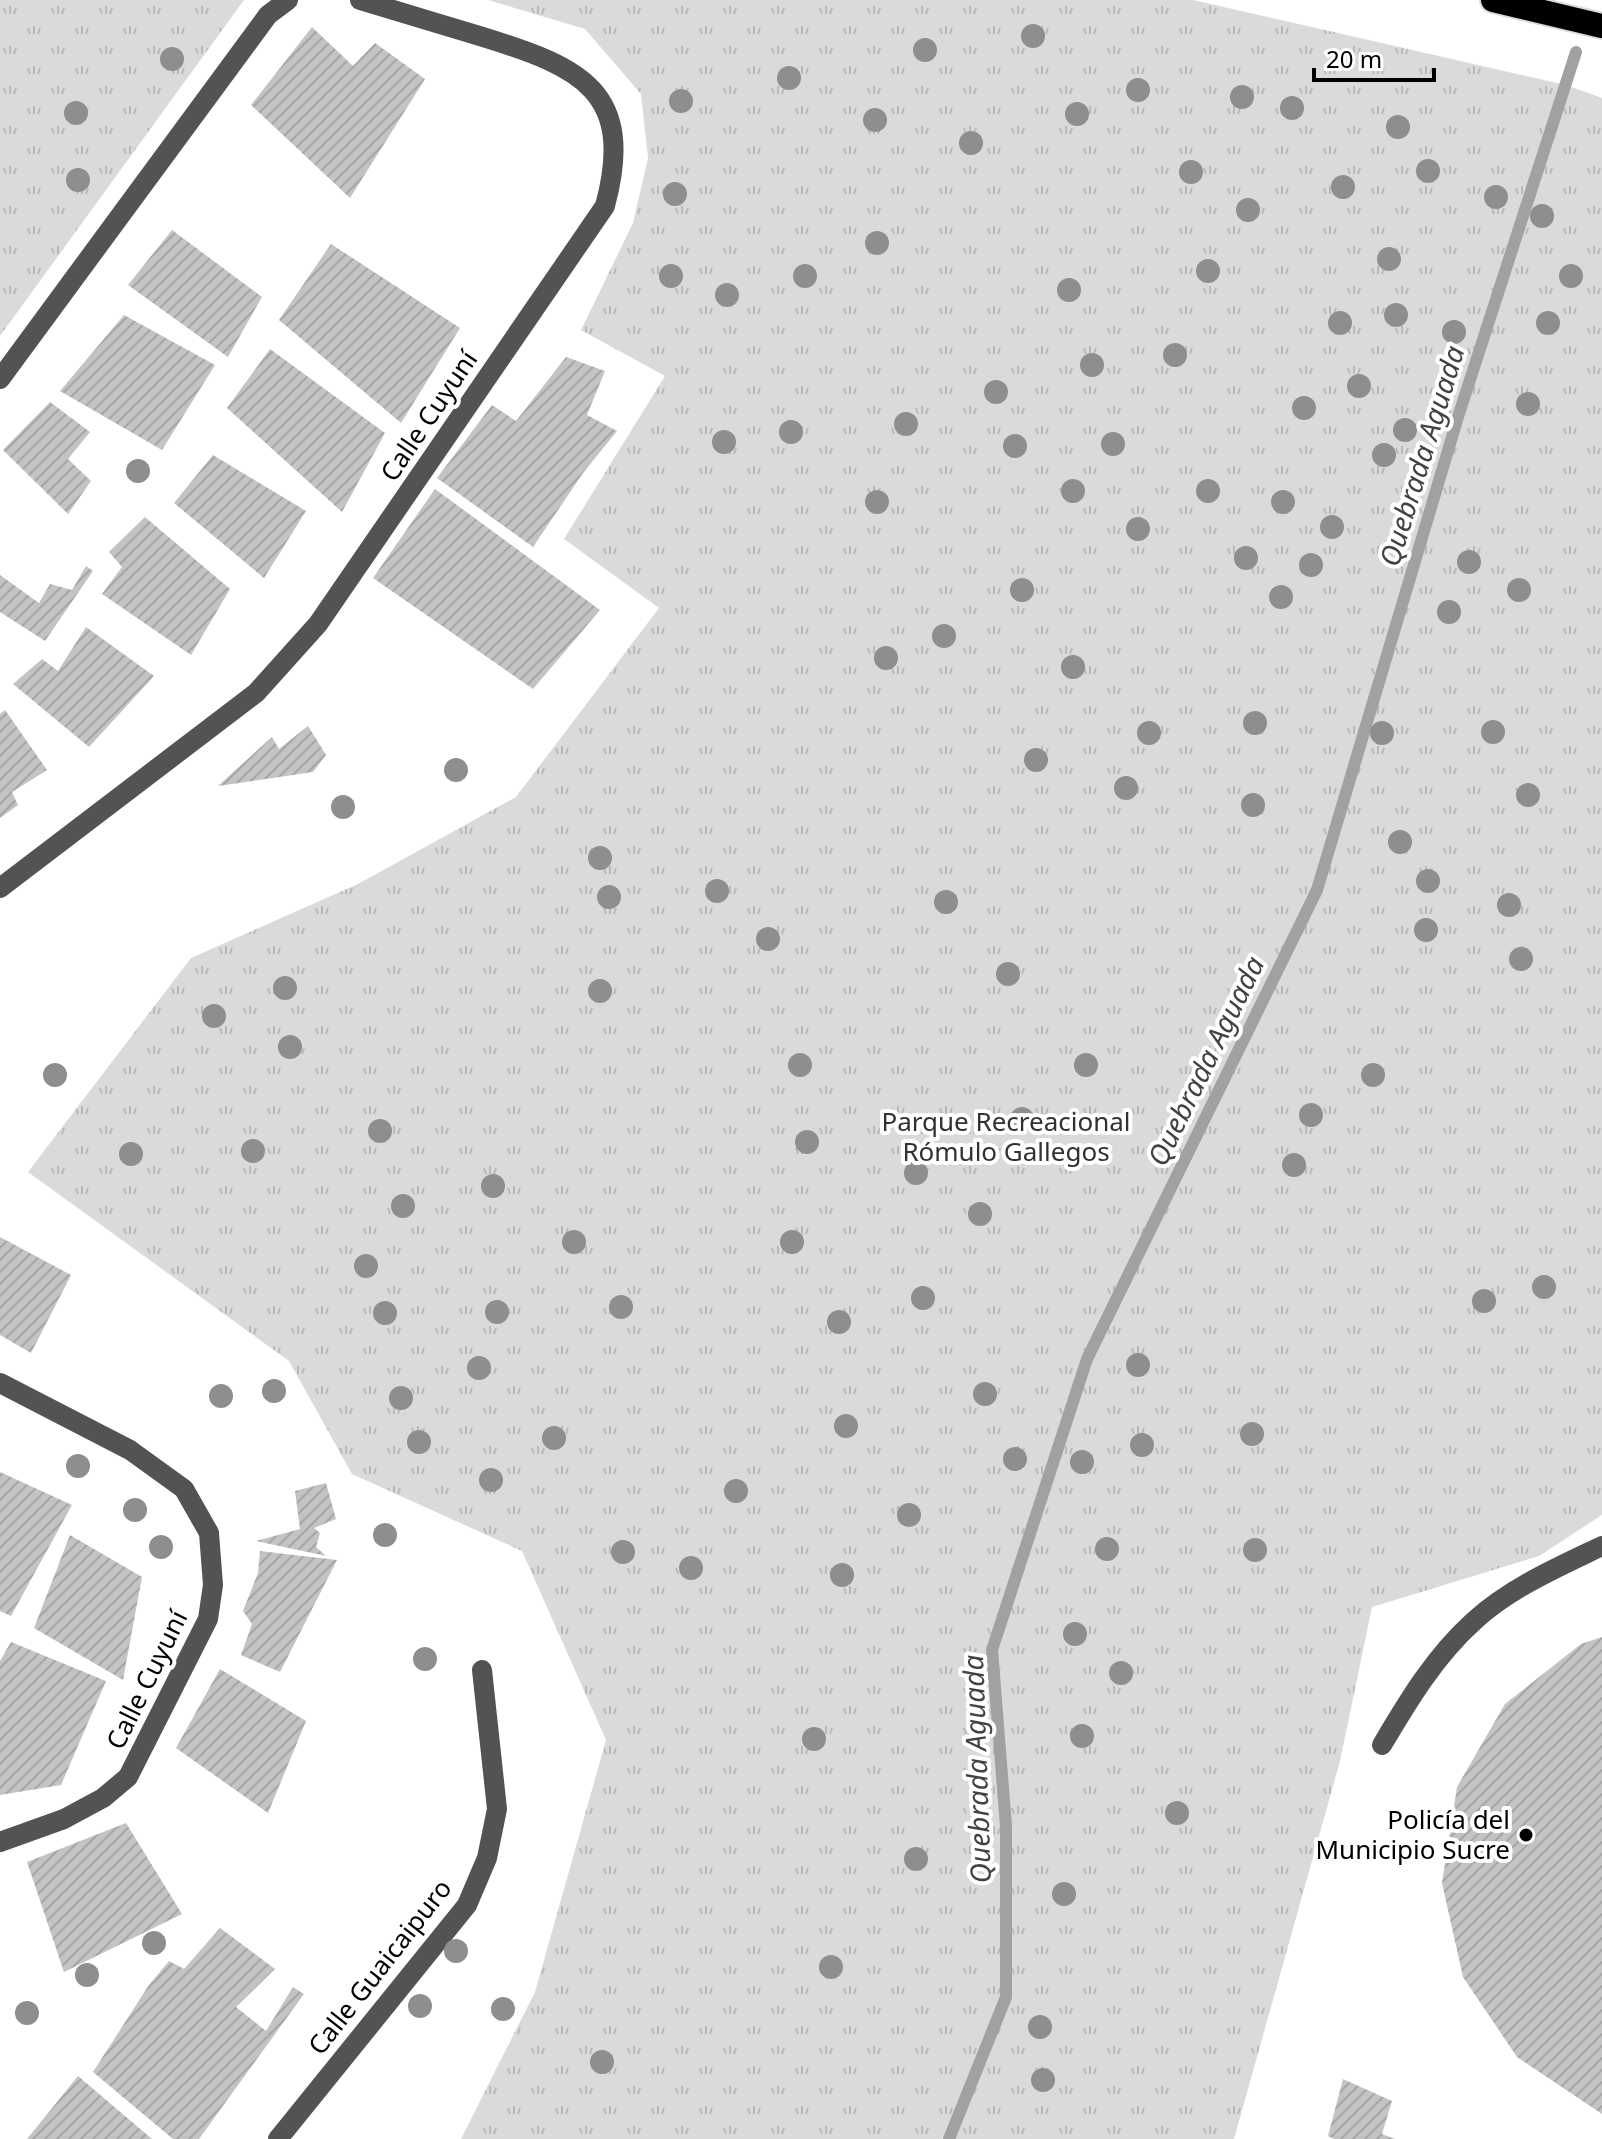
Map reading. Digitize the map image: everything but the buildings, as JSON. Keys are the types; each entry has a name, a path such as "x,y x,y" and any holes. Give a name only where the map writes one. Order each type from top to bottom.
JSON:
{"highway":[{"path":"1493,0 1602,26"}],"street":[{"path":"0,379 268,15 288,0"},
{"name":"Calle Cuyuní","path":"0,888 256,693 284,665 318,624 605,206 615,170 614,136 603,103 581,77 546,57 360,0"},
{"name":"Calle Cuyuní","path":"0,1383 130,1450 184,1489 198,1507 209,1533 213,1585 208,1619 128,1777 103,1798 64,1819 0,1842"},
{"path":"1382,1745 1419,1684 1474,1620 1540,1576 1602,1546"},
{"name":"Calle Guaicaipuro","path":"278,2139 467,1905 487,1858 497,1809 482,1670"}],"green space":[{"path":"0,0 244,0 0,336"},
{"name":"Parque Recreacional Rómulo Gallegos","path":"488,0 1193,0 1566,85 1602,98 1602,1515 1539,1556 1372,1607 1340,1761 1234,2139 461,2139 535,1992 606,1740 522,1551 352,1474 289,1361 28,1172 191,958 358,884 516,797 659,608 564,539 665,376 581,330 633,223 648,158 641,94 585,29"}],"waterway":[{"name":"Quebrada Aguada","path":"949,2139 1006,1997 1006,1826 992,1650 1087,1359 1317,890 1458,417 1576,52"}],"place":[{"name":"Policía del Municipio Sucre","path":"1526,1835"}]}
